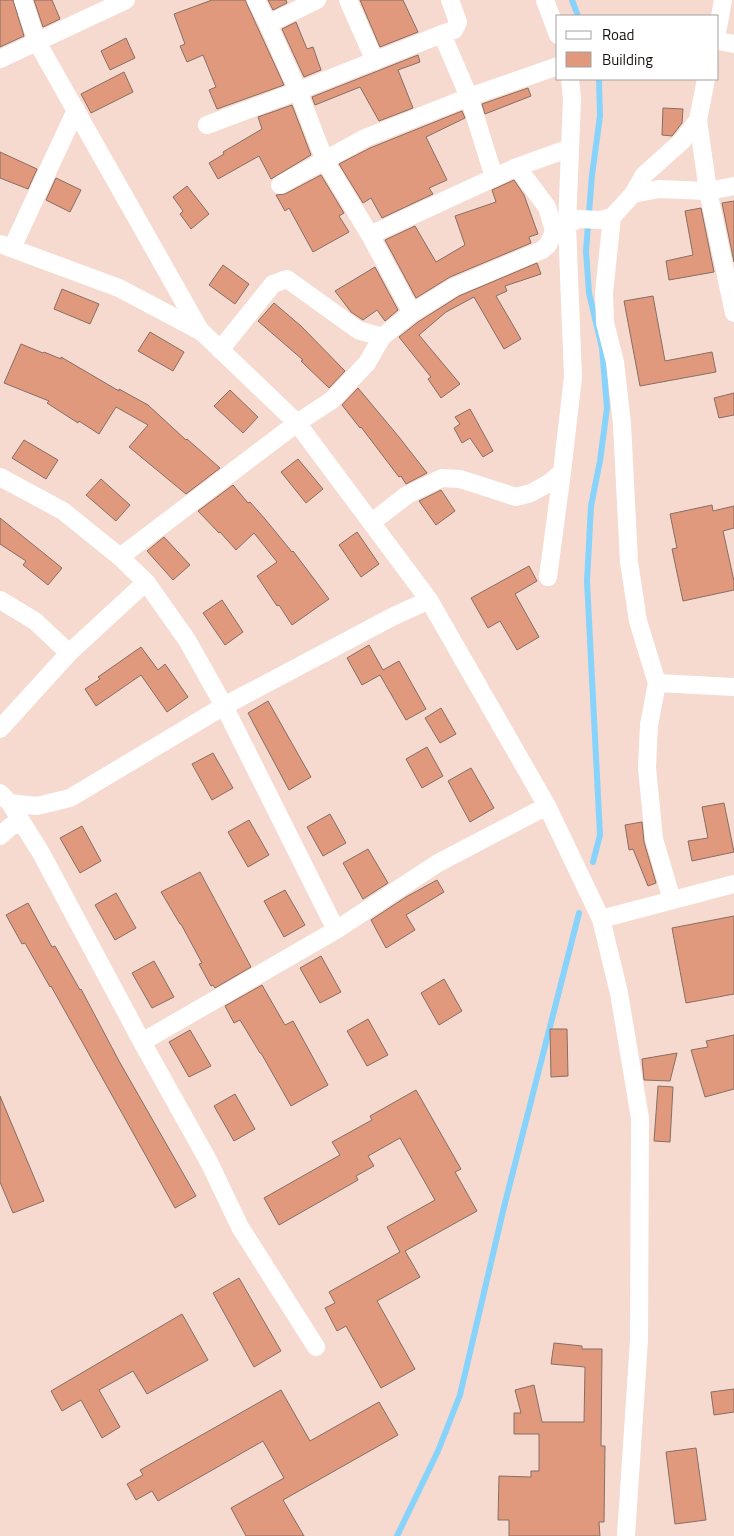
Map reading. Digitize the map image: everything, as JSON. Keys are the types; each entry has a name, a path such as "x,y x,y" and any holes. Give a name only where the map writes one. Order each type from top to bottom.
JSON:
{"street":[{"path":"23,0 37,42 202,332 297,422 429,600 547,806 601,919 619,993 640,1118 639,1340 626,1536"},
{"path":"0,59 126,0"},
{"path":"256,0 298,91 325,161 370,235 412,313"},
{"path":"268,24 317,0"},
{"path":"348,0 375,61"},
{"path":"207,126 454,30 458,22 450,0"},
{"path":"545,0 556,30"},
{"path":"719,22 723,0"},
{"path":"442,34 469,98 494,177"},
{"path":"719,41 734,44"},
{"path":"280,185 365,138 556,67"},
{"path":"548,577 573,377 567,225 572,100 570,80"},
{"path":"706,80 698,120 708,191 734,313"},
{"path":"76,110 6,246 119,288 202,332"},
{"path":"120,557 297,422 332,400 367,363 382,337 412,313 454,287 542,250 567,225 606,219 633,194 644,175 682,141 698,120"},
{"path":"370,235 494,177 570,148"},
{"path":"517,167 547,207 567,225"},
{"path":"633,194 658,188 708,191 734,186"},
{"path":"606,219 605,323 615,362 622,424 629,562 638,621 657,683 649,725 647,768 654,838 672,900"},
{"path":"220,350 273,284 287,279 358,330 382,337"},
{"path":"372,522 407,495 442,478 460,479 516,497 531,493 549,483 562,472"},
{"path":"0,478 63,511 120,557 146,582 187,640 224,706 336,930"},
{"path":"0,729 69,654 146,582"},
{"path":"0,600 35,621 69,654"},
{"path":"5,798 37,806 70,798 224,706 392,617 429,600"},
{"path":"657,683 734,687"},
{"path":"5,798 41,853 142,1042 209,1162 240,1227 316,1347"},
{"path":"142,1042 336,930 438,863 547,806"},
{"path":"0,836 12,826 22,822"},
{"path":"601,919 734,884"}],"building":[{"path":"0,0 13,0 24,36 0,47"},
{"path":"34,0 52,0 60,19 43,27"},
{"path":"212,0 245,0 284,85 217,109 209,90 216,87 203,55 187,62 180,46 185,44 174,14"},
{"path":"268,0 286,0 287,3 273,10"},
{"path":"360,0 403,0 418,32 380,47"},
{"path":"296,22 307,49 313,47 321,70 304,77 282,29"},
{"path":"126,38 135,58 110,70 101,51"},
{"path":"418,55 420,62 398,70 413,108 379,121 360,87 315,105 312,97"},
{"path":"124,72 133,92 91,113 81,94"},
{"path":"528,88 531,96 485,114 482,104"},
{"path":"292,105 311,155 271,179 259,156 218,179 209,163 224,154 223,152 262,129 258,117"},
{"path":"663,108 683,109 682,123 672,136 662,135"},
{"path":"462,111 465,118 426,137 447,180 429,188 433,194 382,218 371,198 363,203 339,164 370,148"},
{"path":"0,152 37,169 28,189 0,178"},
{"path":"321,175 344,213 339,216 349,232 313,252 289,208 285,211 276,195 285,194"},
{"path":"56,178 81,190 70,212 46,200"},
{"path":"514,180 524,195 538,234 529,237 531,243 450,277 416,298 385,240 415,226 436,262 465,245 455,216 496,202 492,190"},
{"path":"187,186 209,214 191,229 180,214 183,211 173,197"},
{"path":"734,201 734,262 722,203"},
{"path":"701,208 714,272 669,280 666,261 693,255 685,211"},
{"path":"537,263 541,274 505,286 507,291 496,296 521,339 504,349 474,297 446,312 419,335 460,384 441,398 428,379 431,377 399,337 418,322 459,296"},
{"path":"223,265 249,284 235,304 209,285"},
{"path":"375,267 398,310 385,321 377,310 363,320 351,312 335,291"},
{"path":"62,289 99,304 90,324 54,309"},
{"path":"653,296 665,361 712,352 716,372 640,386 624,301"},
{"path":"274,303 301,326 345,371 329,388 301,361 303,360 258,321"},
{"path":"150,332 184,352 173,371 138,351"},
{"path":"21,344 61,359 61,357 119,391 119,389 148,405 220,468 186,494 129,447 148,425 116,407 99,434 47,403 49,401 4,383"},
{"path":"358,388 427,473 406,484 401,476 399,477 342,405"},
{"path":"230,390 258,417 243,433 214,406"},
{"path":"734,393 734,415 719,418 714,398"},
{"path":"470,409 493,451 483,457 470,438 462,443 454,428 460,424 455,417"},
{"path":"24,440 58,460 46,479 12,458"},
{"path":"298,459 323,489 306,503 281,472"},
{"path":"101,479 130,505 116,521 86,495"},
{"path":"233,485 293,551 329,599 292,625 257,576 277,562 254,533 236,550 198,511"},
{"path":"441,490 455,511 436,525 419,501"},
{"path":"712,505 713,511 734,506 734,528 723,531 734,581 734,590 683,601 672,549 677,548 670,514"},
{"path":"0,518 62,568 48,585 23,565 26,561 0,544"},
{"path":"357,532 379,564 361,577 339,545"},
{"path":"164,537 190,565 173,580 147,551"},
{"path":"529,566 537,581 515,594 539,637 517,650 500,621 488,628 471,598"},
{"path":"222,600 243,632 225,645 203,613"},
{"path":"369,645 383,670 399,661 426,709 406,720 380,675 362,685 347,658"},
{"path":"141,647 158,670 165,664 188,697 167,712 141,675 96,706 85,689 100,679 98,677"},
{"path":"268,701 311,777 289,790 248,713"},
{"path":"441,708 456,734 440,743 425,718"},
{"path":"427,747 443,776 422,788 406,759"},
{"path":"213,753 233,788 212,800 192,764"},
{"path":"471,768 494,808 470,822 448,781"},
{"path":"724,803 734,852 692,861 688,841 708,838 702,807"},
{"path":"330,814 346,843 323,856 307,827"},
{"path":"249,820 269,855 248,867 228,832"},
{"path":"642,822 644,842 656,883 648,886 633,849 629,850 625,825"},
{"path":"82,826 101,861 80,873 60,838"},
{"path":"368,849 388,883 363,899 343,863"},
{"path":"200,872 251,967 215,988 213,985 211,986 199,964 202,963 161,892"},
{"path":"437,880 444,892 406,915 415,930 386,948 371,920 406,897"},
{"path":"285,890 305,925 284,937 264,901"},
{"path":"116,893 136,928 115,940 95,905"},
{"path":"28,903 52,947 55,946 81,989 119,1061 196,1196 175,1208 51,986 25,943 22,944 6,915"},
{"path":"734,916 734,994 686,1003 672,928"},
{"path":"321,956 341,992 320,1003 300,968"},
{"path":"154,961 174,997 152,1008 132,973"},
{"path":"444,979 462,1011 439,1025 421,993"},
{"path":"262,985 285,1025 293,1021 328,1085 291,1106 240,1020 234,1023 225,1006"},
{"path":"368,1019 388,1055 367,1066 347,1031"},
{"path":"550,1029 567,1029 568,1076 551,1077"},
{"path":"190,1030 211,1066 189,1077 169,1042"},
{"path":"734,1035 734,1089 705,1097 691,1050 708,1047 706,1041"},
{"path":"677,1053 670,1081 644,1080 642,1059"},
{"path":"658,1086 673,1087 670,1142 654,1141"},
{"path":"416,1090 461,1169 455,1172 477,1211 405,1251 420,1277 377,1301 415,1369 381,1388 346,1326 337,1331 325,1308 335,1303 329,1292 400,1252 387,1227 435,1200 400,1138 368,1156 374,1166 356,1176 358,1180 279,1225 264,1198 340,1155 332,1142 372,1120 370,1116"},
{"path":"235,1094 255,1129 234,1141 214,1106"},
{"path":"0,1096 44,1201 13,1213 0,1182"},
{"path":"239,1278 281,1351 254,1367 213,1293"},
{"path":"182,1314 208,1360 147,1394 133,1371 99,1390 120,1427 102,1438 81,1400 62,1411 51,1391"},
{"path":"554,1343 582,1346 582,1349 602,1349 601,1446 605,1446 604,1522 599,1522 600,1536 509,1536 509,1520 498,1520 499,1476 531,1477 531,1471 539,1471 539,1434 514,1434 514,1413 521,1413 515,1390 534,1385 542,1422 584,1422 585,1367 551,1364"},
{"path":"734,1389 734,1412 714,1415 711,1392"},
{"path":"281,1390 310,1441 379,1402 398,1435 283,1500 304,1536 246,1536 231,1508 284,1478 263,1441 158,1501 152,1491 136,1500 127,1484 143,1475 140,1470"},
{"path":"696,1448 706,1520 675,1524 666,1452"}],"waterway":[{"path":"572,0 578,15"},
{"path":"593,862 600,835 587,581 591,506 600,461 607,408 602,348 589,293 586,251 592,175 600,116 599,80"},
{"path":"397,1536 438,1451 460,1395 504,1207 579,913"}]}
